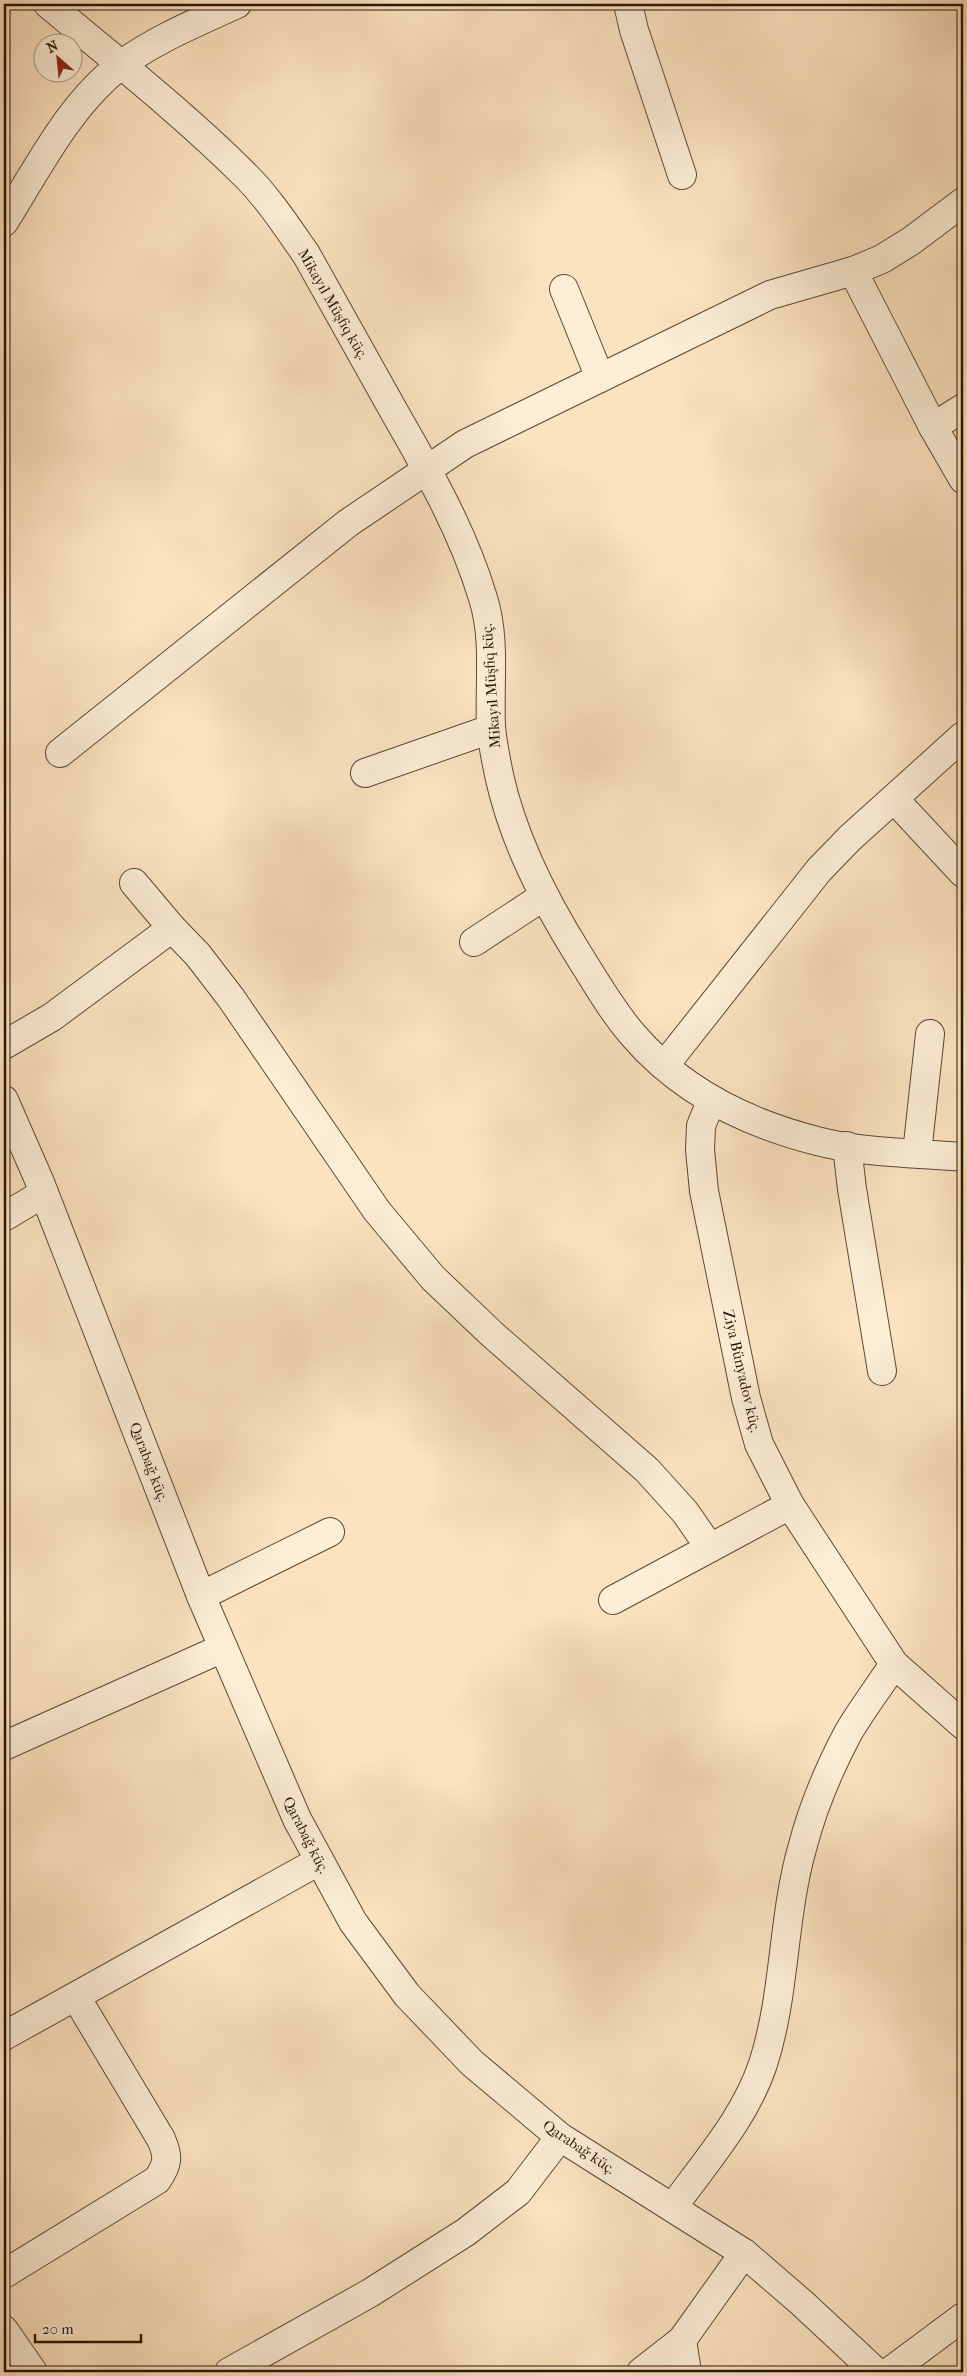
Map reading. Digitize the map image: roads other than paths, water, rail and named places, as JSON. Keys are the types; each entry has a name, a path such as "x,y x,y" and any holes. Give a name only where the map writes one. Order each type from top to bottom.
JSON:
{"street":[{"name":"Mikayıl Müşfiq küç.","path":"48,4 121,65 247,177 279,216 306,254 451,513 484,602 490,633 491,729 499,775 509,814 527,860 544,896 567,936 633,1034 664,1066 711,1101 790,1132 817,1141 847,1146 963,1157"},
{"path":"4,222 63,129 85,100 121,65 158,40 237,4"},
{"path":"628,4 634,30 682,175"},
{"path":"60,753 348,523 426,468 465,444 770,295 853,271 882,259 963,202"},
{"path":"853,271 932,427 963,479"},
{"path":"564,288 600,378"},
{"path":"932,427 963,408"},
{"path":"366,773 491,729"},
{"path":"664,1066 819,870 850,838 895,800 963,736"},
{"path":"895,800 963,873"},
{"path":"134,883 198,955 377,1211 432,1278 493,1336 647,1470 685,1512 710,1548"},
{"path":"474,942 544,896"},
{"path":"4,1045 52,1017 172,928"},
{"path":"917,1153 930,1034"},
{"name":"Qarabağ küç.","path":"4,1100 44,1193 223,1648 297,1819 353,1922 407,1995 472,2063 560,2137 744,2253 802,2302 876,2372"},
{"name":"Ziya Bünyadov küç.","path":"711,1101 701,1126 700,1150 704,1191 746,1398 759,1444 790,1505 894,1664 921,1690 963,1724"},
{"path":"847,1146 852,1189 882,1370"},
{"path":"4,1218 44,1193"},
{"path":"613,1600 790,1505"},
{"path":"201,1596 330,1532"},
{"path":"4,1746 223,1648"},
{"path":"673,2207 743,2111 762,2065 774,2022 787,1922 803,1845 822,1791 848,1733 894,1664"},
{"path":"4,2036 319,1861"},
{"path":"4,2274 156,2180 166,2167 166,2151 161,2139 76,1997"},
{"path":"229,2372 370,2293 466,2232 518,2192 560,2137"},
{"path":"641,2372 682,2340 744,2253"},
{"path":"889,2372 963,2317"},
{"path":"4,2330 32,2372"},
{"path":"682,2340 687,2372"}]}
